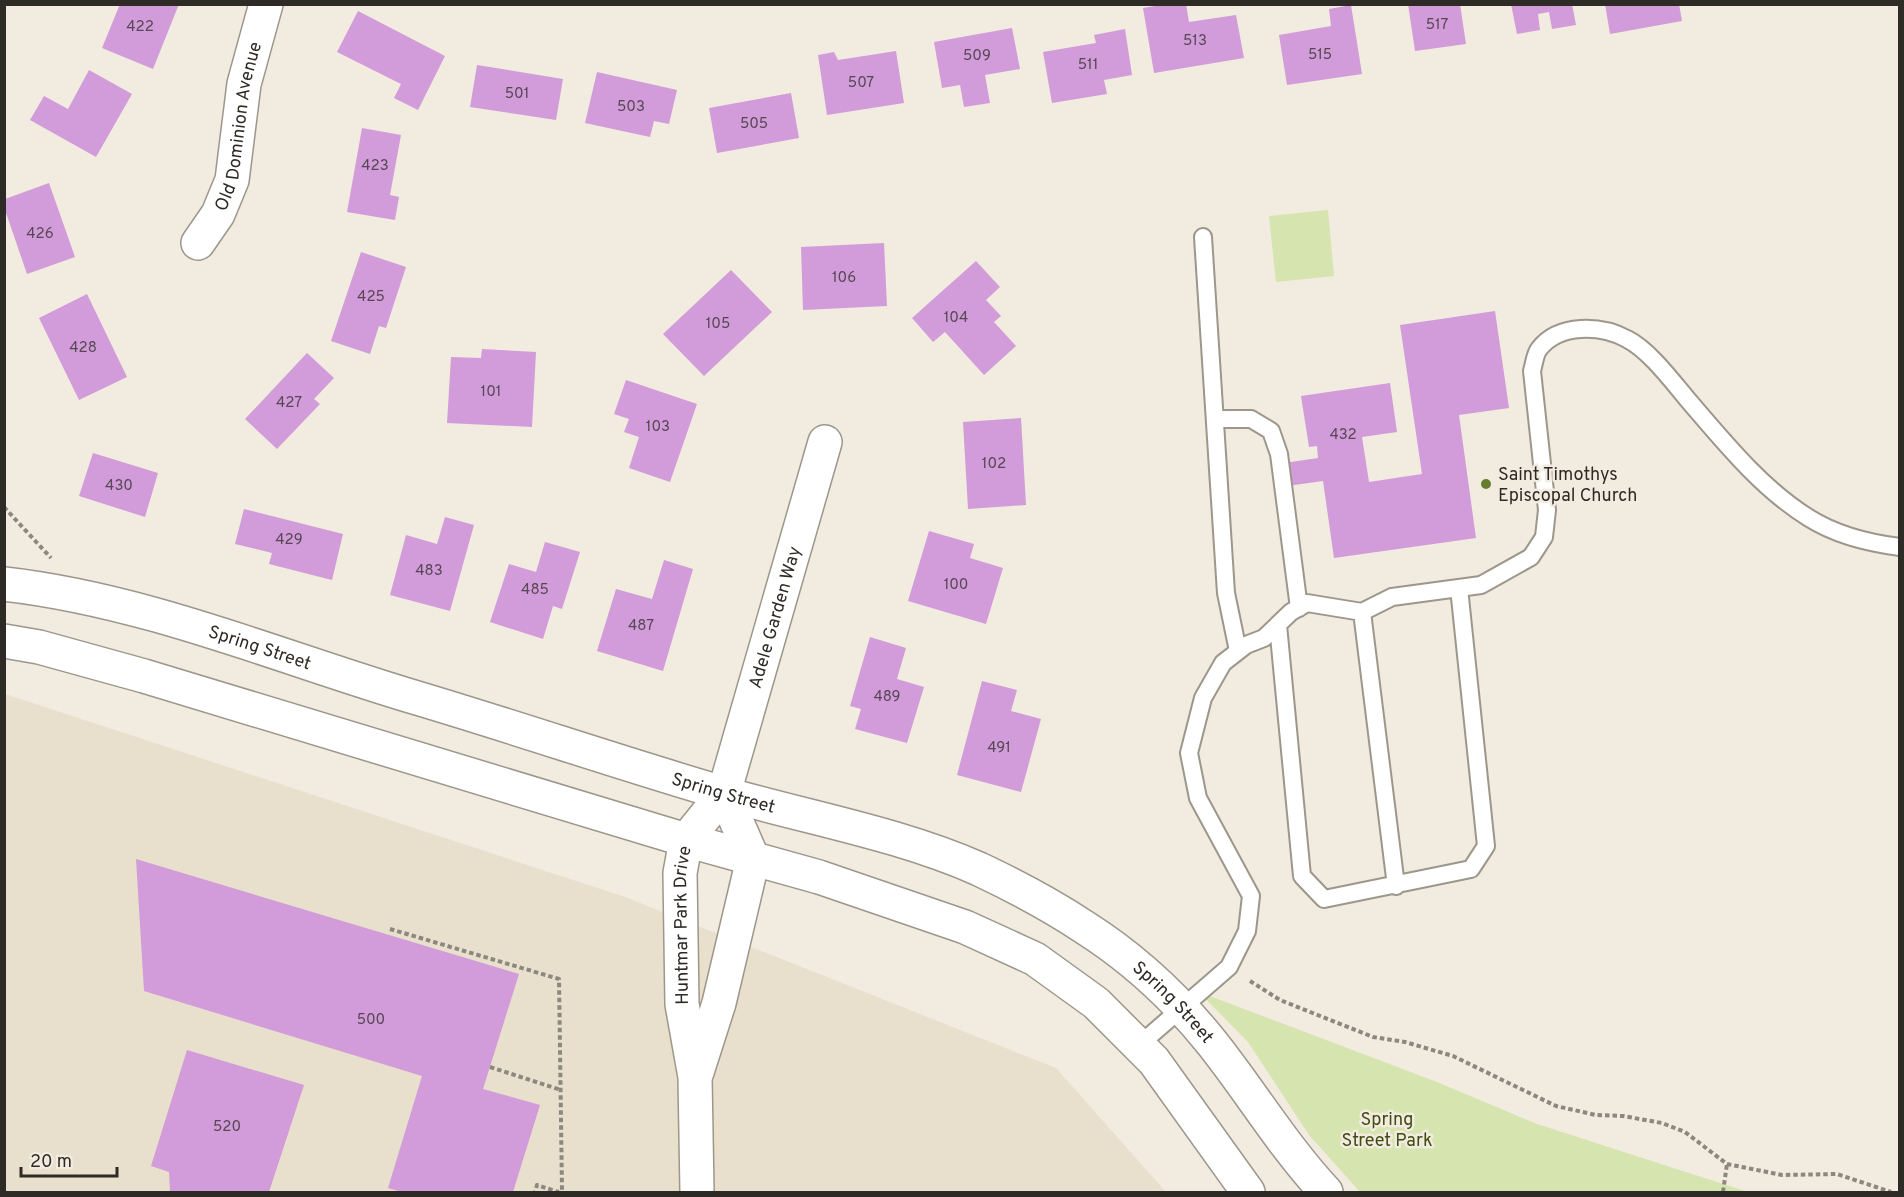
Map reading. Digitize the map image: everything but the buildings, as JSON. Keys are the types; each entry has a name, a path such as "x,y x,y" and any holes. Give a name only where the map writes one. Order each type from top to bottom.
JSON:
{"main road":[{"name":"Old Dominion Avenue","path":"198,243 218,214 232,180 244,84 266,4"},
{"name":"Adele Garden Way","path":"724,793 825,442"},
{"name":"Spring Street","path":"4,584 39,588 150,614 724,793 842,824 976,868 1030,894 1086,928 1134,963 1182,1008 1214,1046 1298,1162 1326,1192"},
{"path":"4,642 39,647 144,676 882,897 965,927 1035,959 1096,1003 1154,1061 1248,1192"},
{"name":"Huntmar Park Drive","path":"697,1192 695,1077 682,1004 680,873 686,840 724,793"},
{"path":"724,793 753,859"},
{"name":"Huntmar Park Drive","path":"695,1077 719,1003 753,859"}],"lane":[{"path":"1203,237 1226,593 1238,651"},
{"path":"1138,1046 1229,967 1247,931 1251,896 1198,798 1189,753 1203,698 1223,663 1238,651 1264,638 1307,603 1362,612 1392,597 1481,585 1505,574 1531,557 1544,537 1547,510 1532,371 1538,350 1557,334 1581,329 1607,331 1629,339 1661,368 1758,477 1809,518 1850,538 1899,547"},
{"path":"1215,419 1251,419 1271,431 1279,454 1299,608"},
{"path":"1278,625 1302,876 1324,899 1396,885 1471,869 1486,846 1459,588"},
{"path":"1362,612 1396,885"}],"path":[{"path":"4,507 52,559"},
{"path":"390,929 559,979 562,1190 558,1192 537,1185 535,1192"},
{"path":"1229,967 1280,1000 1373,1036 1405,1042 1453,1056 1556,1106 1596,1115 1623,1116 1662,1123 1685,1132 1727,1164 1782,1175 1837,1174 1892,1192"},
{"path":"490,1067 561,1090"},
{"path":"1723,1192 1727,1164"}],"shaded area":[{"path":"5,694 625,897 1056,1068 1166,1192 5,1192"}],"green space":[{"path":"1328,210 1334,276 1276,282 1269,216"},
{"name":"Spring Street Park","path":"1199,992 1437,1082 1537,1124 1748,1192 1360,1192 1309,1135 1248,1042"}],"place":[{"name":"Saint Timothys Episcopal Church","path":"1486,484"}]}
